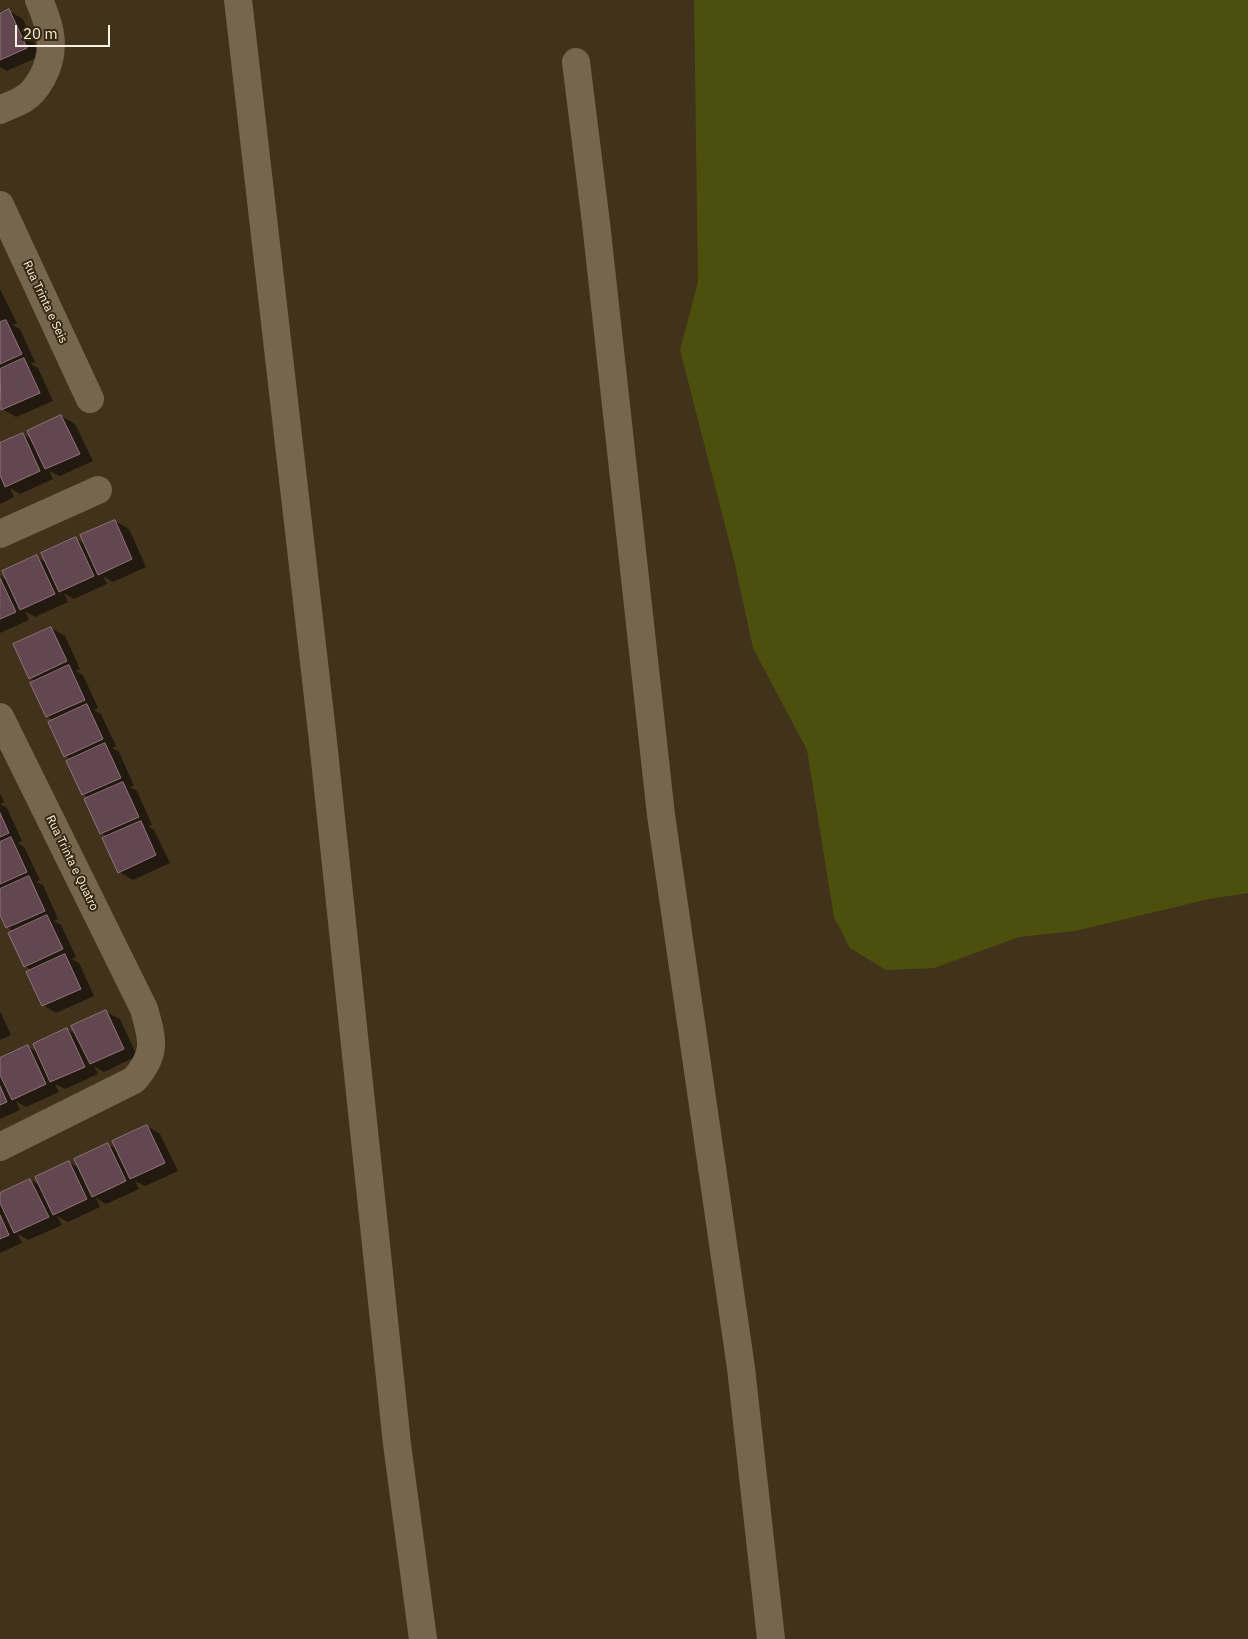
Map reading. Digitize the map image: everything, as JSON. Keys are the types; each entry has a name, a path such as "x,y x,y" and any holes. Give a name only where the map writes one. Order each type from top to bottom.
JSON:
{"street":[{"path":"238,0 326,771 398,1444 422,1639"},
{"path":"0,110 26,98 39,83 49,65 52,42 43,9"},
{"path":"576,62 596,223 661,815 741,1368 772,1639"},
{"name":"Rua Trinta e Seis","path":"0,206 90,399"},
{"path":"0,534 98,490"},
{"name":"Rua Trinta e Quatro","path":"0,717 144,1009 151,1034 152,1051 147,1066 134,1080 0,1147"}],"shaded area":[{"path":"694,0 1248,0 1248,893 1209,899 1075,931 1019,937 934,968 886,970 850,948 834,917 807,750 753,648 734,560 680,350 698,282"}],"building":[{"path":"9,9 27,48 0,60 0,14"},
{"path":"6,320 22,354 0,364 0,322"},
{"path":"24,358 40,393 1,410 0,369"},
{"path":"61,415 80,454 45,469 27,431"},
{"path":"23,433 40,471 5,487 0,475 0,443"},
{"path":"115,520 132,559 98,575 80,535"},
{"path":"76,537 94,576 59,592 41,553"},
{"path":"37,555 55,594 20,610 2,571"},
{"path":"0,578 16,612 0,619"},
{"path":"51,627 67,661 29,679 13,644"},
{"path":"69,665 85,700 46,717 30,683"},
{"path":"87,704 103,739 64,757 48,722"},
{"path":"105,743 121,778 82,795 66,761"},
{"path":"123,782 139,817 100,834 84,799"},
{"path":"0,813 9,833 0,837"},
{"path":"141,821 156,855 118,873 102,838"},
{"path":"11,837 27,872 0,884 0,842"},
{"path":"29,876 45,911 6,928 0,915 0,889"},
{"path":"47,915 63,949 24,967 8,933"},
{"path":"65,954 81,989 42,1006 26,972"},
{"path":"106,1010 124,1049 90,1064 71,1026"},
{"path":"67,1028 85,1067 50,1082 33,1044"},
{"path":"28,1045 46,1084 12,1100 0,1075 0,1058"},
{"path":"0,1086 7,1102 0,1105"},
{"path":"147,1125 165,1163 130,1179 112,1141"},
{"path":"108,1143 126,1181 92,1197 74,1159"},
{"path":"69,1161 87,1199 53,1215 35,1177"},
{"path":"30,1179 49,1217 14,1233 0,1203 0,1193"},
{"path":"0,1215 9,1235 0,1239"}]}
